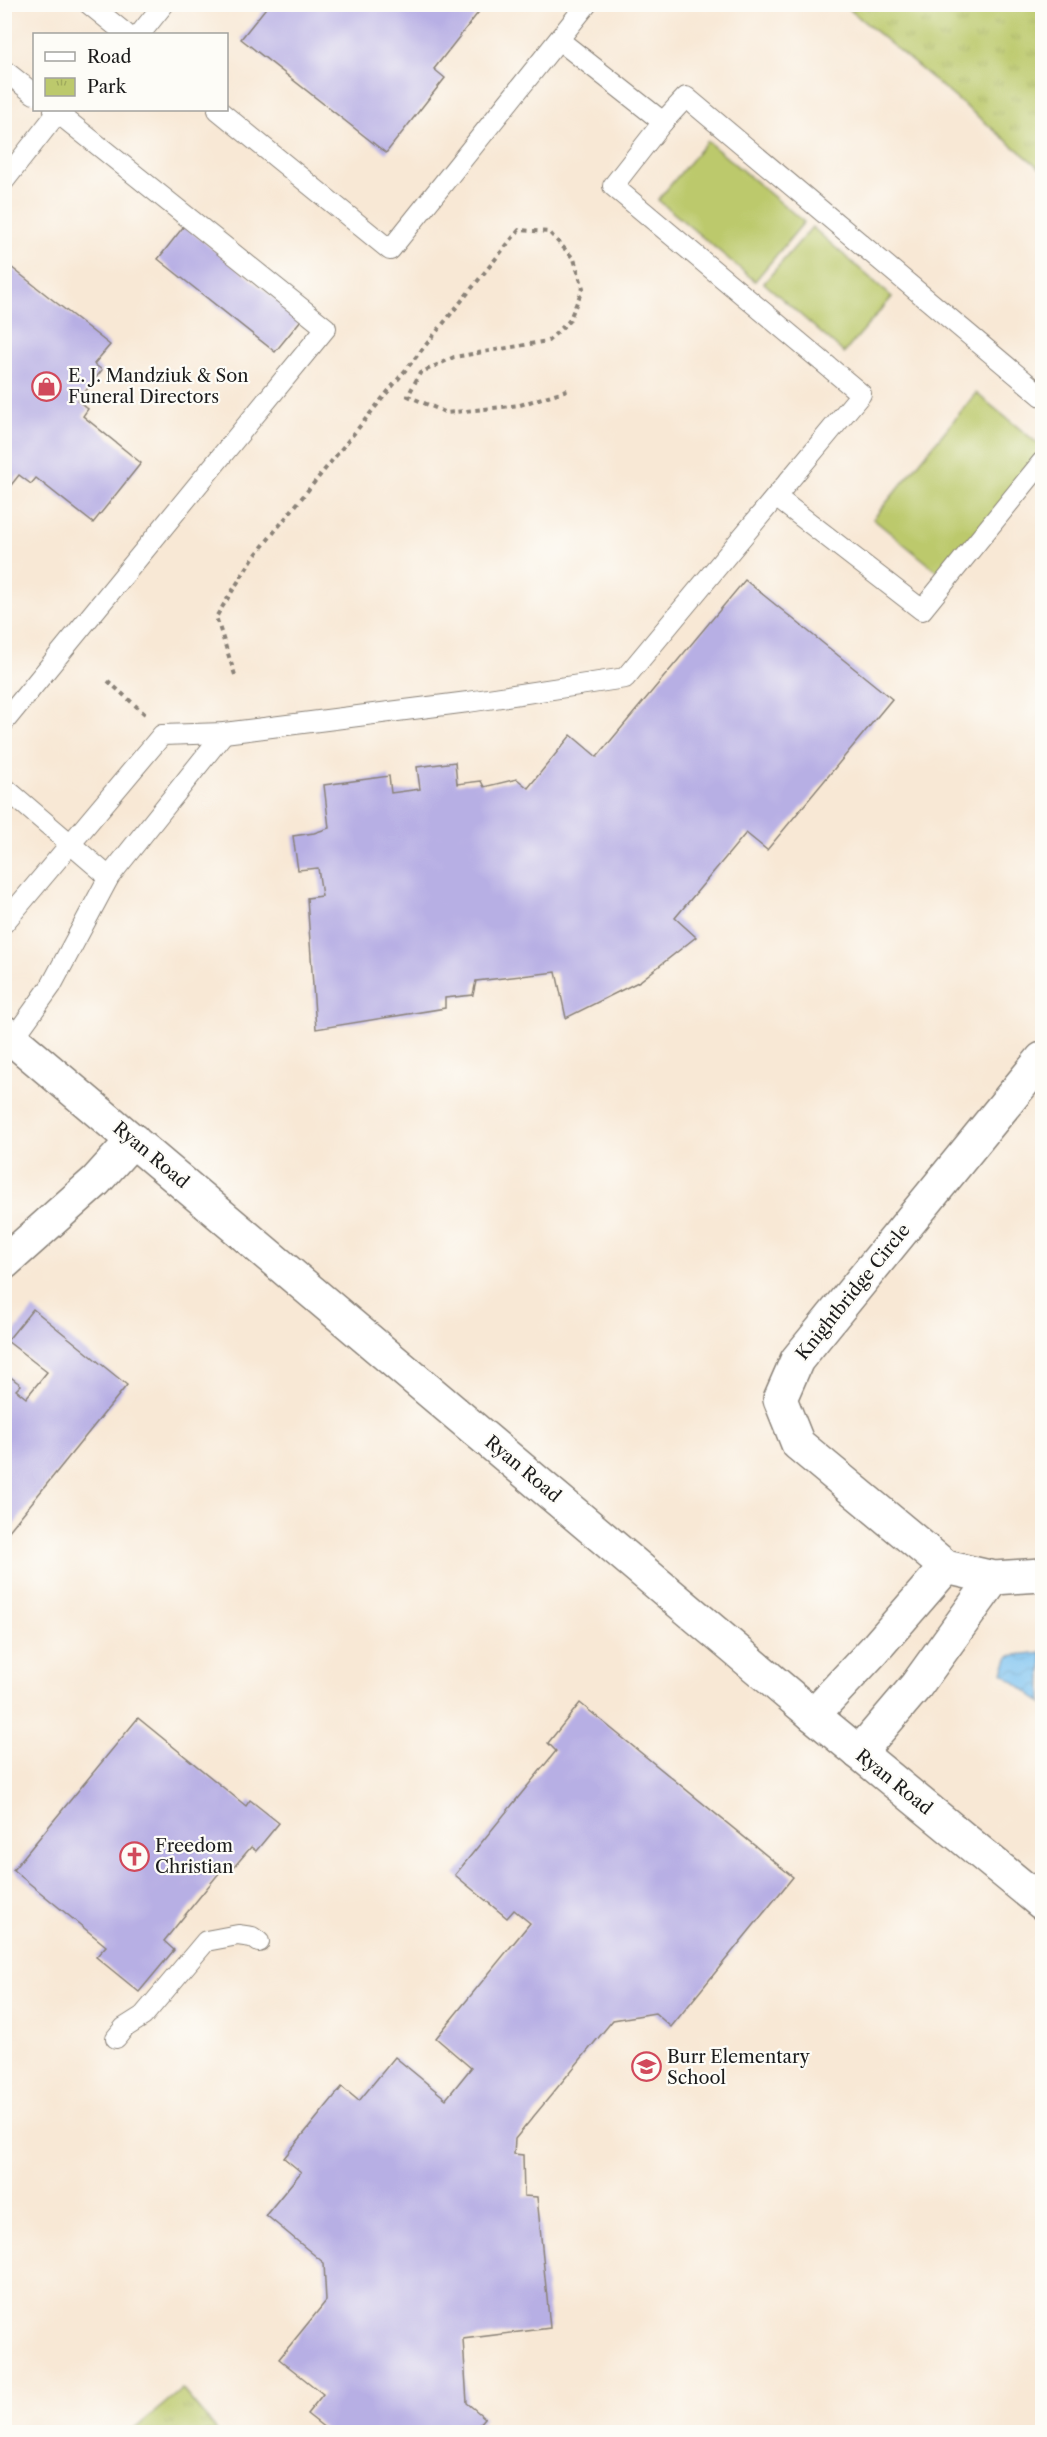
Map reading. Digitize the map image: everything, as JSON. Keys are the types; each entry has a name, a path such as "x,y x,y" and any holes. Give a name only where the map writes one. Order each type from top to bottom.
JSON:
{"street":[{"name":"Ryan Road","path":"9,1036 813,1715 1042,1903"},
{"name":"Knightbridge Circle","path":"1042,1059 797,1360 780,1400 798,1444 946,1567 994,1578 1042,1575"},
{"path":"4,1263 96,1181 133,1140"},
{"path":"813,1715 874,1650 946,1567"},
{"path":"859,1753 916,1686 994,1578"}],"lane":[{"path":"88,4 125,33"},
{"path":"219,111 390,250 587,4"},
{"path":"141,33 158,7"},
{"path":"559,40 663,122"},
{"path":"4,70 33,93"},
{"path":"4,923 162,735 224,734 468,702 625,678 776,497 861,394 613,186 663,122 686,97 1042,396"},
{"path":"4,181 56,111 326,328 4,722"},
{"path":"776,497 922,610 1042,462"},
{"path":"9,1036 51,986 109,877 224,734"},
{"path":"4,787 109,877"},
{"path":"116,2038 124,2028 143,2016 206,1941 238,1935 252,1937 259,1942"}],"path":[{"path":"235,675 216,617 253,558 519,230 549,232 574,259 583,288 569,321 548,341 454,357 420,373 408,396 447,413 520,405 570,388"},
{"path":"108,681 153,720"}],"green space":[{"path":"844,5 1042,5 1042,170"},
{"path":"707,141 804,222 755,281 658,200"},
{"path":"812,227 892,297 844,353 764,283"},
{"path":"976,393 1042,447 1042,462 947,579 873,519"},
{"path":"182,2389 218,2432 131,2432"}],"water":[{"path":"1042,1652 1042,1703 1003,1673 1009,1656"}],"building":[{"path":"269,4 485,4 434,69 445,78 386,153 241,39"},
{"path":"184,226 301,320 275,352 158,259"},
{"name":"E. J. Mandziuk & Son Funeral Directors","path":"11,267 110,345 94,364 102,370 78,401 88,409 83,416 141,463 93,523 36,478 31,484 19,475 4,494 4,275"},
{"path":"745,580 892,699 767,850 746,833 675,918 696,937 640,981 566,1018 556,972 476,981 473,995 445,998 445,1008 316,1029 307,898 322,896 318,868 298,870 293,836 329,828 324,785 389,776 391,793 420,789 417,767 455,762 457,784 481,781 484,787 517,779 528,788 571,735 597,757"},
{"path":"33,1309 127,1385 4,1537 4,1372 21,1385 16,1390 26,1398 47,1372 7,1341"},
{"path":"580,1703 793,1877 671,2027 655,2013 613,2020 515,2139 514,2154 523,2155 524,2196 537,2197 550,2328 463,2339 467,2403 485,2418 473,2432 330,2432 307,2414 323,2394 279,2359 326,2301 324,2263 266,2215 301,2172 284,2158 342,2087 359,2101 395,2057 446,2099 471,2068 436,2038 530,1923 514,1910 507,1918 455,1875 556,1751 548,1743"},
{"name":"Freedom Christian","path":"138,1718 246,1806 250,1800 279,1823 256,1851 251,1847 234,1867 228,1862 164,1941 174,1950 139,1992 96,1957 106,1946 13,1870"}],"place":[{"name":"E. J. Mandziuk & Son Funeral Directors","path":"47,386"},
{"name":"Freedom Christian","path":"134,1856"},
{"name":"Burr Elementary School","path":"646,2067"}]}
